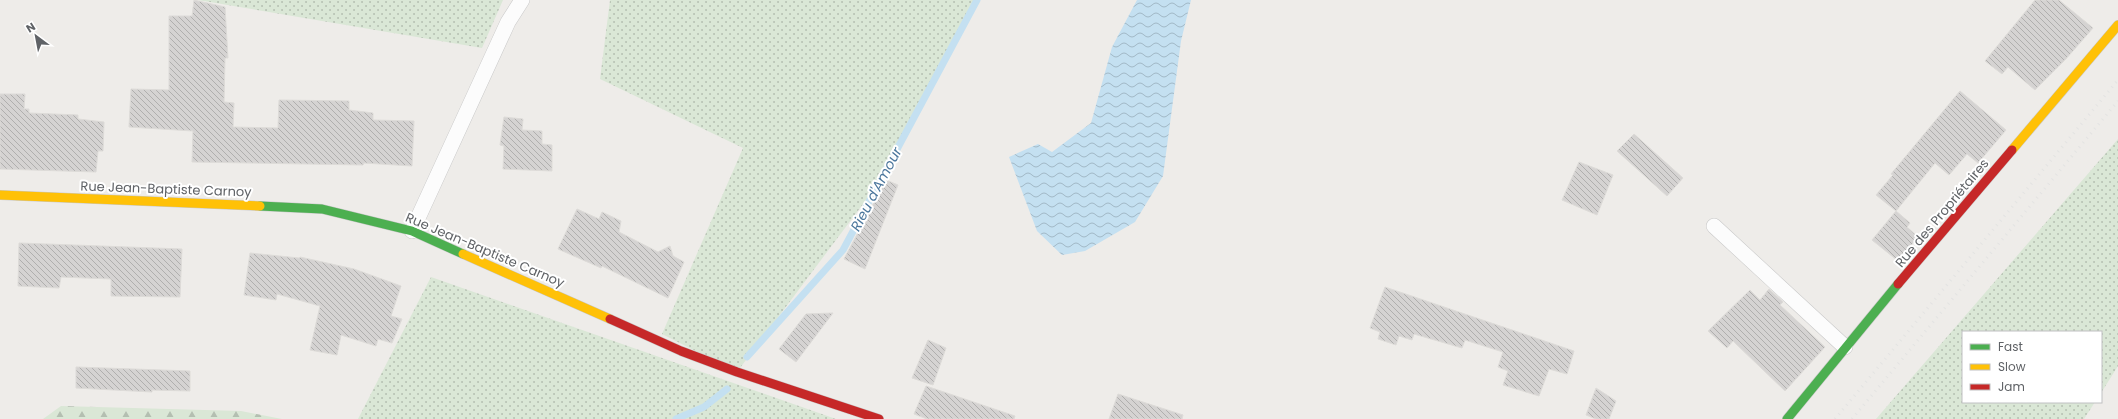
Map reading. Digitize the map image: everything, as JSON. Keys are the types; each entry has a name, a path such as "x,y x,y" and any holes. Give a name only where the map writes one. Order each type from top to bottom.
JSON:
{"street":[{"name":"Rue des Propriétaires","path":"1787,419 1845,348 2118,25"},
{"name":"Rue Jean-Baptiste Carnoy","path":"0,195 322,209 412,231 682,351 799,393 879,419"}],"lane":[{"path":"412,231 508,22 522,0"},
{"path":"1714,226 1845,348"}],"green space":[{"path":"198,0 503,0 482,48"},
{"path":"610,0 977,0 878,184 737,372 662,334 743,148 600,79"},
{"path":"2118,139 2118,366 2102,391 2102,331 1962,331 1962,403 2094,403 2084,419 1876,419"},
{"path":"431,277 836,419 358,419"},
{"path":"61,406 241,411 282,419 43,419"}],"water":[{"path":"1137,0 1191,0 1181,41 1163,176 1135,222 1085,251 1062,255 1037,231 1009,157 1038,144 1052,152 1091,123 1112,47"}],"building":[{"path":"194,0 225,7 228,58 225,58 224,102 234,103 233,127 278,128 279,100 349,101 349,110 373,113 373,120 414,121 412,166 364,163 363,165 192,162 193,131 129,127 131,89 169,90 169,16 192,16"},
{"path":"2035,0 2059,0 2093,28 2065,60 2035,90 2008,67 2002,74 1985,61"},
{"path":"1960,91 2006,130 1978,163 1967,154 1949,175 1935,163 1896,211 1876,195 1893,175 1891,174"},
{"path":"0,94 25,94 24,109 29,109 29,113 78,115 78,119 104,122 103,151 98,151 96,172 0,169"},
{"path":"504,117 523,119 522,130 542,131 542,144 552,145 552,171 503,169 504,146 500,145"},
{"path":"1634,134 1683,178 1667,196 1617,151"},
{"path":"1579,162 1613,175 1597,215 1562,200"},
{"path":"886,180 898,185 865,269 844,259"},
{"path":"577,209 599,219 602,212 621,221 619,232 658,252 670,246 673,256 684,262 668,298 602,266 601,268 558,249"},
{"path":"1896,211 1910,223 1907,227 1918,237 1898,261 1872,240"},
{"path":"19,243 182,249 180,297 111,296 111,279 61,277 59,288 18,286"},
{"path":"250,253 300,257 354,269 401,286 391,316 402,319 392,343 378,339 376,346 341,335 337,355 310,350 320,306 277,294 276,300 244,295"},
{"path":"1385,287 1574,351 1567,374 1549,369 1539,396 1503,385 1508,371 1498,367 1503,352 1465,340 1462,348 1414,334 1412,340 1399,336 1396,345 1378,339 1380,332 1370,328"},
{"path":"1769,289 1783,302 1780,305 1825,347 1785,391 1733,341 1727,348 1708,331 1750,290 1760,300"},
{"path":"833,313 796,362 779,349 806,314"},
{"path":"928,340 946,348 933,385 912,378"},
{"path":"76,367 190,371 190,391 152,390 152,392 76,388"},
{"path":"926,386 1015,416 1014,419 927,419 914,414"},
{"path":"1596,388 1616,401 1609,419 1596,419 1586,415"},
{"path":"1118,394 1183,415 1182,419 1109,419"}],"waterway":[{"name":"Rieu d'Amour","path":"747,357 843,250 977,0"},
{"name":"Rieu d'Amour","path":"676,419 704,407 727,389"}],"railway":[{"path":"1835,419 2118,80"},
{"path":"1852,419 2118,101"}],"traffic: fast":[{"path":"260,206 322,209 412,231 463,254"},
{"path":"1787,419 1898,284"}],"traffic: slow":[{"path":"2012,150 2118,25"},
{"path":"0,195 260,206"},
{"path":"463,254 610,319"}],"traffic: jam":[{"path":"1898,284 2012,150"},
{"path":"610,319 681,351 737,372 879,419"}]}
